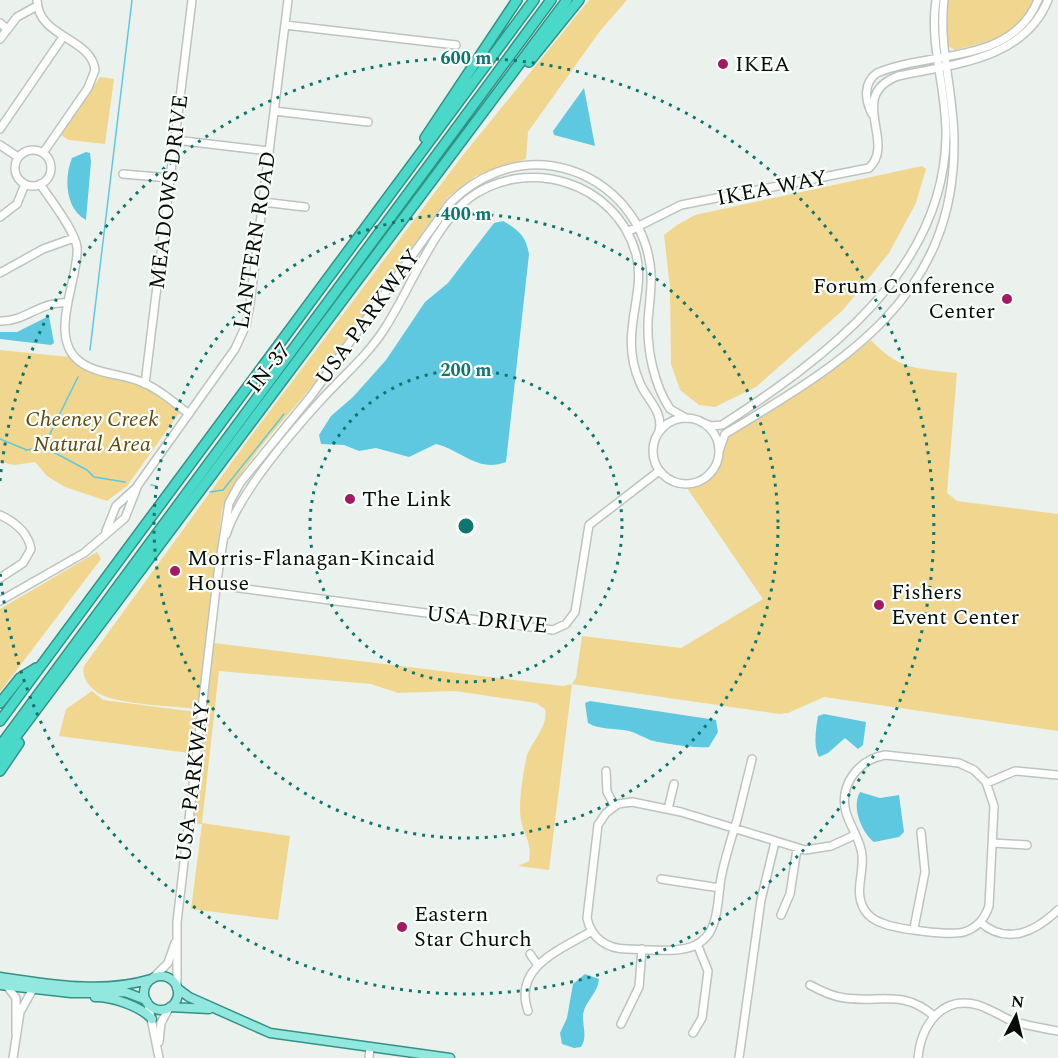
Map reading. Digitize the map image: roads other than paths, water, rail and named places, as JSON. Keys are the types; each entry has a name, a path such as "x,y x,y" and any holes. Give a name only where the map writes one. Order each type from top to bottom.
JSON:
{"highway":[{"path":"374,215 517,0"},
{"path":"0,721 524,14 532,0"},
{"path":"0,746 551,0"},
{"name":"IN-37","path":"0,758 506,85 567,0"},
{"path":"506,85 521,73 579,0"},
{"path":"0,703 20,678 40,665"},
{"path":"0,771 45,700"}],"main road":[{"path":"0,977 86,987 135,984 152,978 167,977 189,997 270,1033 450,1058"},
{"path":"147,1002 145,988 152,978"},
{"path":"3,985 71,993 130,992 158,1009 170,1007 218,1010"},
{"path":"170,1007 176,1000 177,987"},
{"path":"71,993 80,997 114,1000 145,1013 152,1019"}],"street":[{"name":"MEADOWS DRIVE","path":"145,384 192,0"},
{"name":"LANTERN ROAD","path":"104,535 116,506 138,485 189,414 235,349 246,325 288,0"},
{"name":"USA PARKWAY","path":"177,987 176,940 227,509 237,488 311,396 441,215 463,190 491,174 510,168 531,165 561,168 599,183 625,207 638,227 647,248 651,270 648,330 651,360 667,405 673,413 686,418 711,426 722,425 810,366 866,313 903,265 931,214 943,168 946,121 934,18 936,0"},
{"path":"659,471 679,483 696,482 707,476 714,467 725,434 859,346 892,312 918,276 938,234 952,178 954,132 942,23 944,0"},
{"name":"IKEA WAY","path":"627,232 681,205 868,168 876,159 879,149 866,96 872,77 882,71 993,45 1011,36 1026,21 1038,0"},
{"name":"IKEA WAY","path":"873,118 875,97 884,83 898,76 993,53 1013,43 1034,24 1048,0"},
{"path":"0,39 20,14 37,3 43,21 89,55 94,62 95,74 88,88 43,153"},
{"path":"0,23 7,29"},
{"path":"285,25 456,45"},
{"path":"0,129 63,37"},
{"path":"274,111 368,122"},
{"path":"175,140 270,151"},
{"path":"0,145 18,157"},
{"path":"29,150 43,153 51,168 48,177 40,184 25,184 15,172 18,157 29,150"},
{"path":"123,174 170,178"},
{"name":"USA PARKWAY","path":"221,552 230,522 245,496 321,399 375,343 442,230 468,200 491,186 507,180 531,177 556,179 595,196 612,211 627,232 636,254 639,272 632,329 633,363 640,386 660,417 652,451 659,471"},
{"path":"0,217 17,204 25,184"},
{"path":"40,184 74,238 76,261 67,303 66,342 76,358 89,367 145,384 189,414"},
{"path":"263,202 305,207"},
{"path":"0,273 43,249 74,238"},
{"path":"0,321 18,319 49,303 67,303"},
{"path":"658,431 670,421 686,418"},
{"path":"701,422 713,432 719,451"},
{"name":"USA DRIVE","path":"217,585 553,630 566,624 574,612 589,525 659,471"},
{"name":"LANTERN ROAD","path":"0,601 84,553 127,515 138,485"},
{"path":"0,515 14,522 23,531 30,542 31,552 23,563 0,578"},
{"path":"894,755 952,762 974,770 987,783 994,806 993,843 989,906 980,922 971,929 958,933 880,922 865,910 859,890 862,855 846,812 845,793 854,773 870,759 894,755"},
{"path":"752,759 735,828 720,888 717,908 709,934 697,945 681,949 612,947 601,941 592,931 587,918 596,834 601,819 615,806 632,802 668,809 735,828 797,849 816,850 855,835"},
{"path":"606,771 607,792 615,806"},
{"path":"987,783 1015,771 1058,775"},
{"path":"668,809 674,784"},
{"path":"914,928 925,872 921,832"},
{"path":"739,1058 761,900 775,842"},
{"path":"993,843 1027,845"},
{"path":"781,915 790,894 797,849"},
{"path":"661,879 720,888"},
{"path":"980,922 993,931 1015,934 1039,926 1058,909"},
{"path":"528,1011 524,993 526,981 537,964 592,931"},
{"name":"USA PARKWAY","path":"152,978 168,963 176,940"},
{"path":"693,1033 702,1018 708,971 697,945"},
{"path":"621,1024 639,987 642,949"},
{"path":"530,954 537,964"},
{"path":"3,985 16,998 16,1034"},
{"path":"810,985 843,998 909,1000 934,1016"},
{"path":"13,1058 20,1012 33,989"},
{"path":"147,1002 159,1058"},
{"path":"918,1058 921,1036 934,1016 951,1006 973,1004 1020,1023 1058,1031"},
{"path":"158,1045 161,1023 170,1007"},
{"path":"369,1058 370,1047"}],"water":[{"path":"584,88 595,146 554,135 553,131"},
{"path":"86,152 90,153 91,162 86,220 79,215 70,201 67,183 72,158"},
{"path":"503,221 521,234 529,254 506,462 496,465 478,463 436,444 409,457 376,448 359,451 344,445 321,444 319,435 331,416 353,397 386,360 425,302 448,283 494,223"},
{"path":"49,316 54,343 51,345 0,339 0,332 17,332"},
{"path":"590,701 716,720 718,732 709,747 650,740 629,731 602,728 588,723 585,703"},
{"path":"824,714 866,722 863,745 858,749 845,738 828,753 819,757 816,726 818,716"},
{"path":"860,792 880,798 899,795 904,832 899,837 874,842 870,838 857,812"},
{"path":"585,974 599,979 583,1014 583,1043 581,1047 574,1048 562,1044 560,1033 567,1018 573,984"}],"waterway":[{"path":"90,350 132,0"},
{"path":"44,446 78,377"},
{"path":"210,492 223,490 284,414"},
{"path":"0,439 27,450 44,447 87,470 94,477 125,482"},
{"path":"151,485 156,486"}],"place":[{"name":"IKEA","path":"723,64"},
{"name":"Forum Conference Center","path":"1007,299"},
{"name":"The Link","path":"350,499"},
{"name":"Morris-Flanagan-Kincaid House","path":"175,571"},
{"name":"Fishers Event Center","path":"879,605"},
{"name":"Eastern Star Church","path":"402,927"}],"park label":[{"name":"Cheeney Creek Natural Area","path":"92,432"}]}
